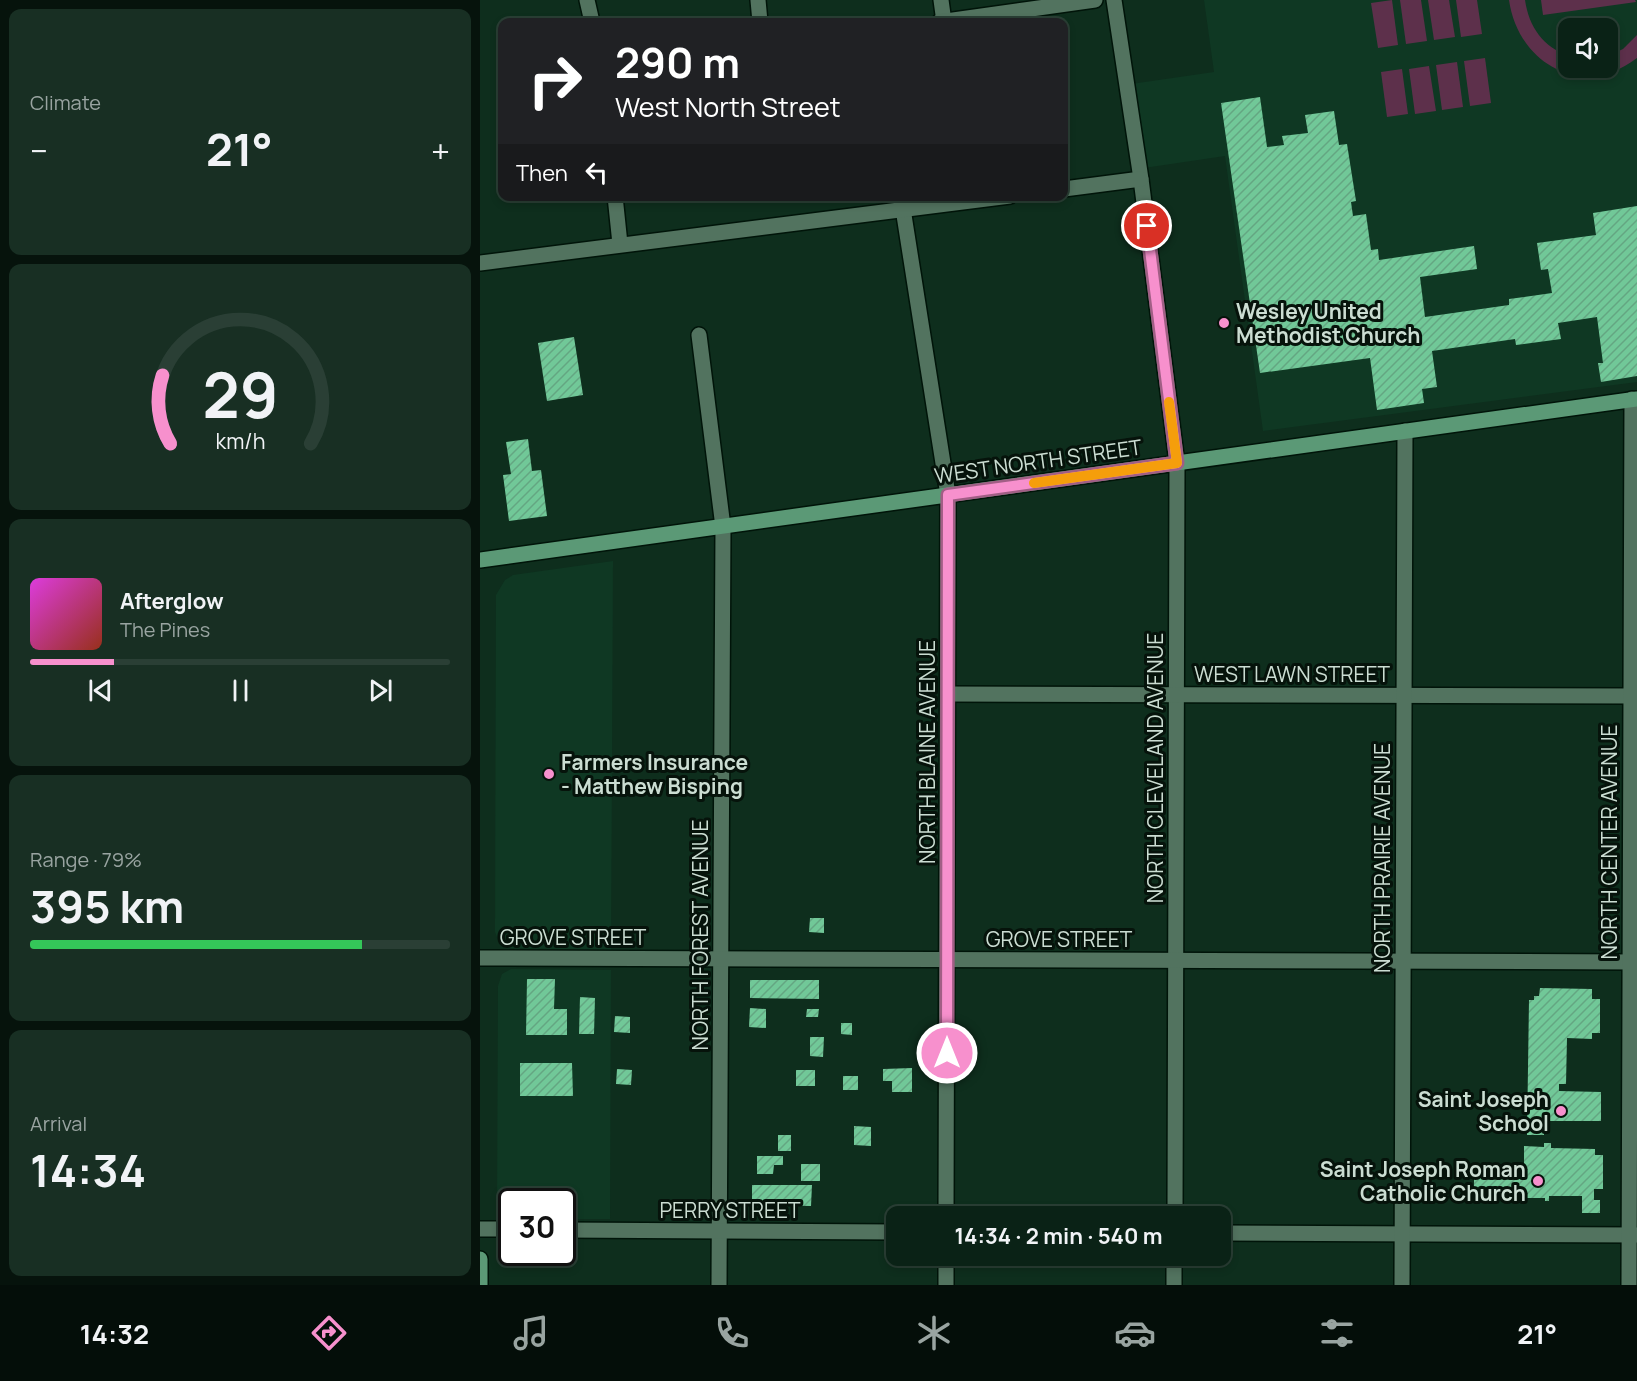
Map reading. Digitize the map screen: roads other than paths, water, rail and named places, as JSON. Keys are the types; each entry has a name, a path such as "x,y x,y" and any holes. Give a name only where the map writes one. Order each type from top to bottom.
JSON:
{"main road":[{"name":"WEST NORTH STREET","path":"480,560 1634,399"},
{"path":"480,1259 480,1285"}],"street":[{"path":"587,0 591,18"},
{"path":"758,0 760,18"},
{"path":"941,0 943,18"},
{"path":"971,18 1095,0"},
{"name":"NORTH CLEVELAND AVENUE","path":"1114,0 1141,179 1177,463 1174,1206"},
{"path":"1068,188 1141,179"},
{"path":"616,201 620,244"},
{"path":"480,263 902,203 933,201"},
{"name":"NORTH BLAINE AVENUE","path":"902,203 948,495 946,1206"},
{"name":"NORTH FOREST AVENUE","path":"699,334 723,526 719,1285"},
{"name":"NORTH CENTER AVENUE","path":"1629,1285 1633,1235 1634,399"},
{"name":"NORTH PRAIRIE AVENUE","path":"1402,1285 1405,431"},
{"name":"WEST LAWN STREET","path":"948,694 1634,696"},
{"name":"GROVE STREET","path":"480,958 1634,962"},
{"path":"480,1229 498,1229"},
{"name":"PERRY STREET","path":"576,1230 886,1232"},
{"path":"1231,1233 1633,1235"},
{"path":"946,1266 946,1285"},
{"path":"1174,1266 1174,1285"}],"place":[{"name":"Wesley United Methodist Church","path":"1224,323"},
{"name":"Farmers Insurance - Matthew Bisping","path":"549,774"},
{"name":"Saint Joseph School","path":"1561,1111"},
{"name":"Saint Joseph Roman Catholic Church","path":"1538,1181"}]}
